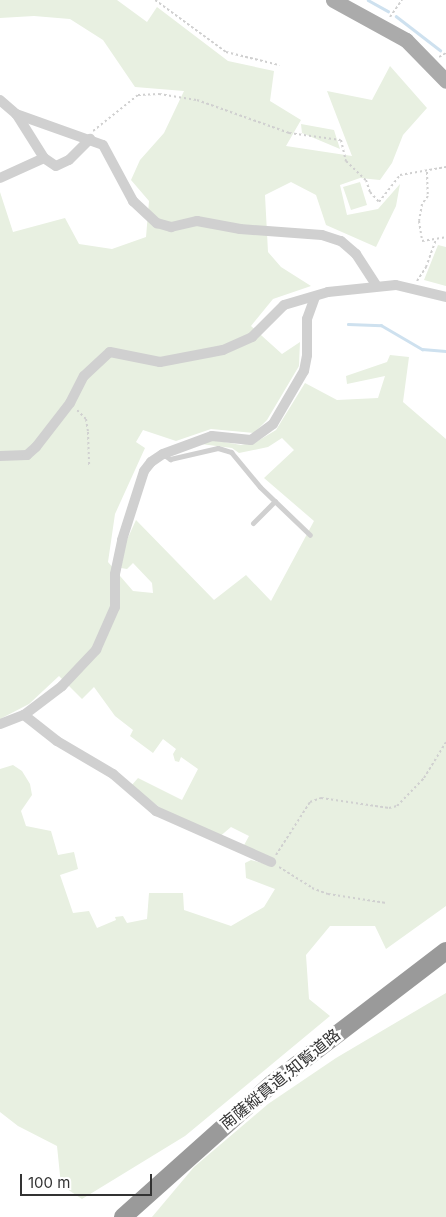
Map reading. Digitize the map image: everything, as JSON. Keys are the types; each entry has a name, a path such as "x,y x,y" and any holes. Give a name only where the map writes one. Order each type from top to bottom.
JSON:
{"highway":[{"path":"381,998 446,942"},
{"name":"南薩縦貫道;知覧道路","path":"123,1217 249,1102 381,998 446,951"},
{"path":"381,998 446,961"}],"main road":[{"path":"333,0 384,25 420,52 446,81"}],"street":[{"path":"0,100 16,114 44,158 56,166 69,160 90,140"},
{"path":"16,114 103,145 133,201 157,223 171,226 197,221 240,228 322,235 341,241 356,254 376,286"},
{"path":"0,178 44,158"},
{"path":"0,456 27,455 70,403 84,376 110,352 160,362 223,350 252,337 284,305 315,297 376,286 413,287 446,298"},
{"path":"0,724 24,715 62,686 96,650 115,607 115,574 122,540 144,471 162,454 212,436 251,440 272,424 304,371 307,318 315,297"},
{"path":"24,715 57,741 113,774 156,812 271,862"}],"lane":[{"path":"162,454 170,459 218,448 231,452 275,501 310,535"},
{"path":"253,522 275,501"}],"path":[{"path":"155,0 226,52 279,64"},
{"path":"384,25 402,0"},
{"path":"90,140 91,133 138,95 159,94 197,100 289,133 341,140 346,161 366,180 370,192 378,202 400,175 427,172 446,167"},
{"path":"427,172 428,196 422,204 419,222 422,241 446,237"},
{"path":"413,287 426,267 436,240"},
{"path":"70,403 86,419 90,442 89,467"},
{"path":"386,903 328,894 312,888 271,862 310,802 321,798 389,808 398,806 424,778 446,742"}],"green space":[{"path":"0,0 117,0 147,22 157,7 228,61 274,71 270,101 301,120 286,146 352,156 327,91 372,100 390,66 427,108 403,135 392,163 380,180 360,178 340,185 347,215 378,209 400,184 396,206 376,247 326,225 316,195 291,182 265,195 268,252 281,267 311,286 273,299 251,326 282,354 300,342 299,366 267,420 254,433 211,429 176,441 143,430 136,442 145,448 115,514 108,562 133,591 153,593 152,583 133,563 127,569 121,568 126,542 136,520 214,600 246,575 271,601 314,521 264,478 294,450 282,438 268,447 239,453 232,448 201,444 213,440 241,445 256,442 276,430 305,383 337,400 378,398 385,376 347,384 346,376 387,362 390,355 409,357 403,402 446,439 446,906 386,949 375,926 330,926 306,955 309,999 330,1016 185,1136 82,1199 61,1185 57,1146 18,1126 0,1112 0,769 13,765 22,771 30,784 32,795 21,811 26,826 51,831 58,855 74,852 78,869 60,875 73,913 89,911 97,928 116,920 115,917 123,916 127,923 147,919 149,893 183,893 184,910 231,926 264,907 275,889 246,878 245,863 251,860 272,866 243,847 249,836 231,827 218,838 170,815 131,786 138,778 182,800 198,769 181,757 179,762 175,761 173,754 176,749 163,739 153,753 130,736 133,730 115,716 94,687 82,699 59,676 29,704 0,719 0,192 13,232 65,218 79,244 112,249 146,237 149,201 131,180 140,160 164,133 184,91 135,87 103,40 70,19 34,16 0,18"},
{"path":"301,124 334,130 340,149 302,133"},
{"path":"360,182 367,205 351,210 343,187"},
{"path":"438,245 446,247 446,286 424,280"},
{"path":"446,993 446,1217 152,1217 194,1167 268,1104 336,1058"}],"waterway":[{"path":"368,0 388,11"},
{"path":"396,16 440,50"},
{"path":"348,324 381,325 422,349 446,351"}]}
